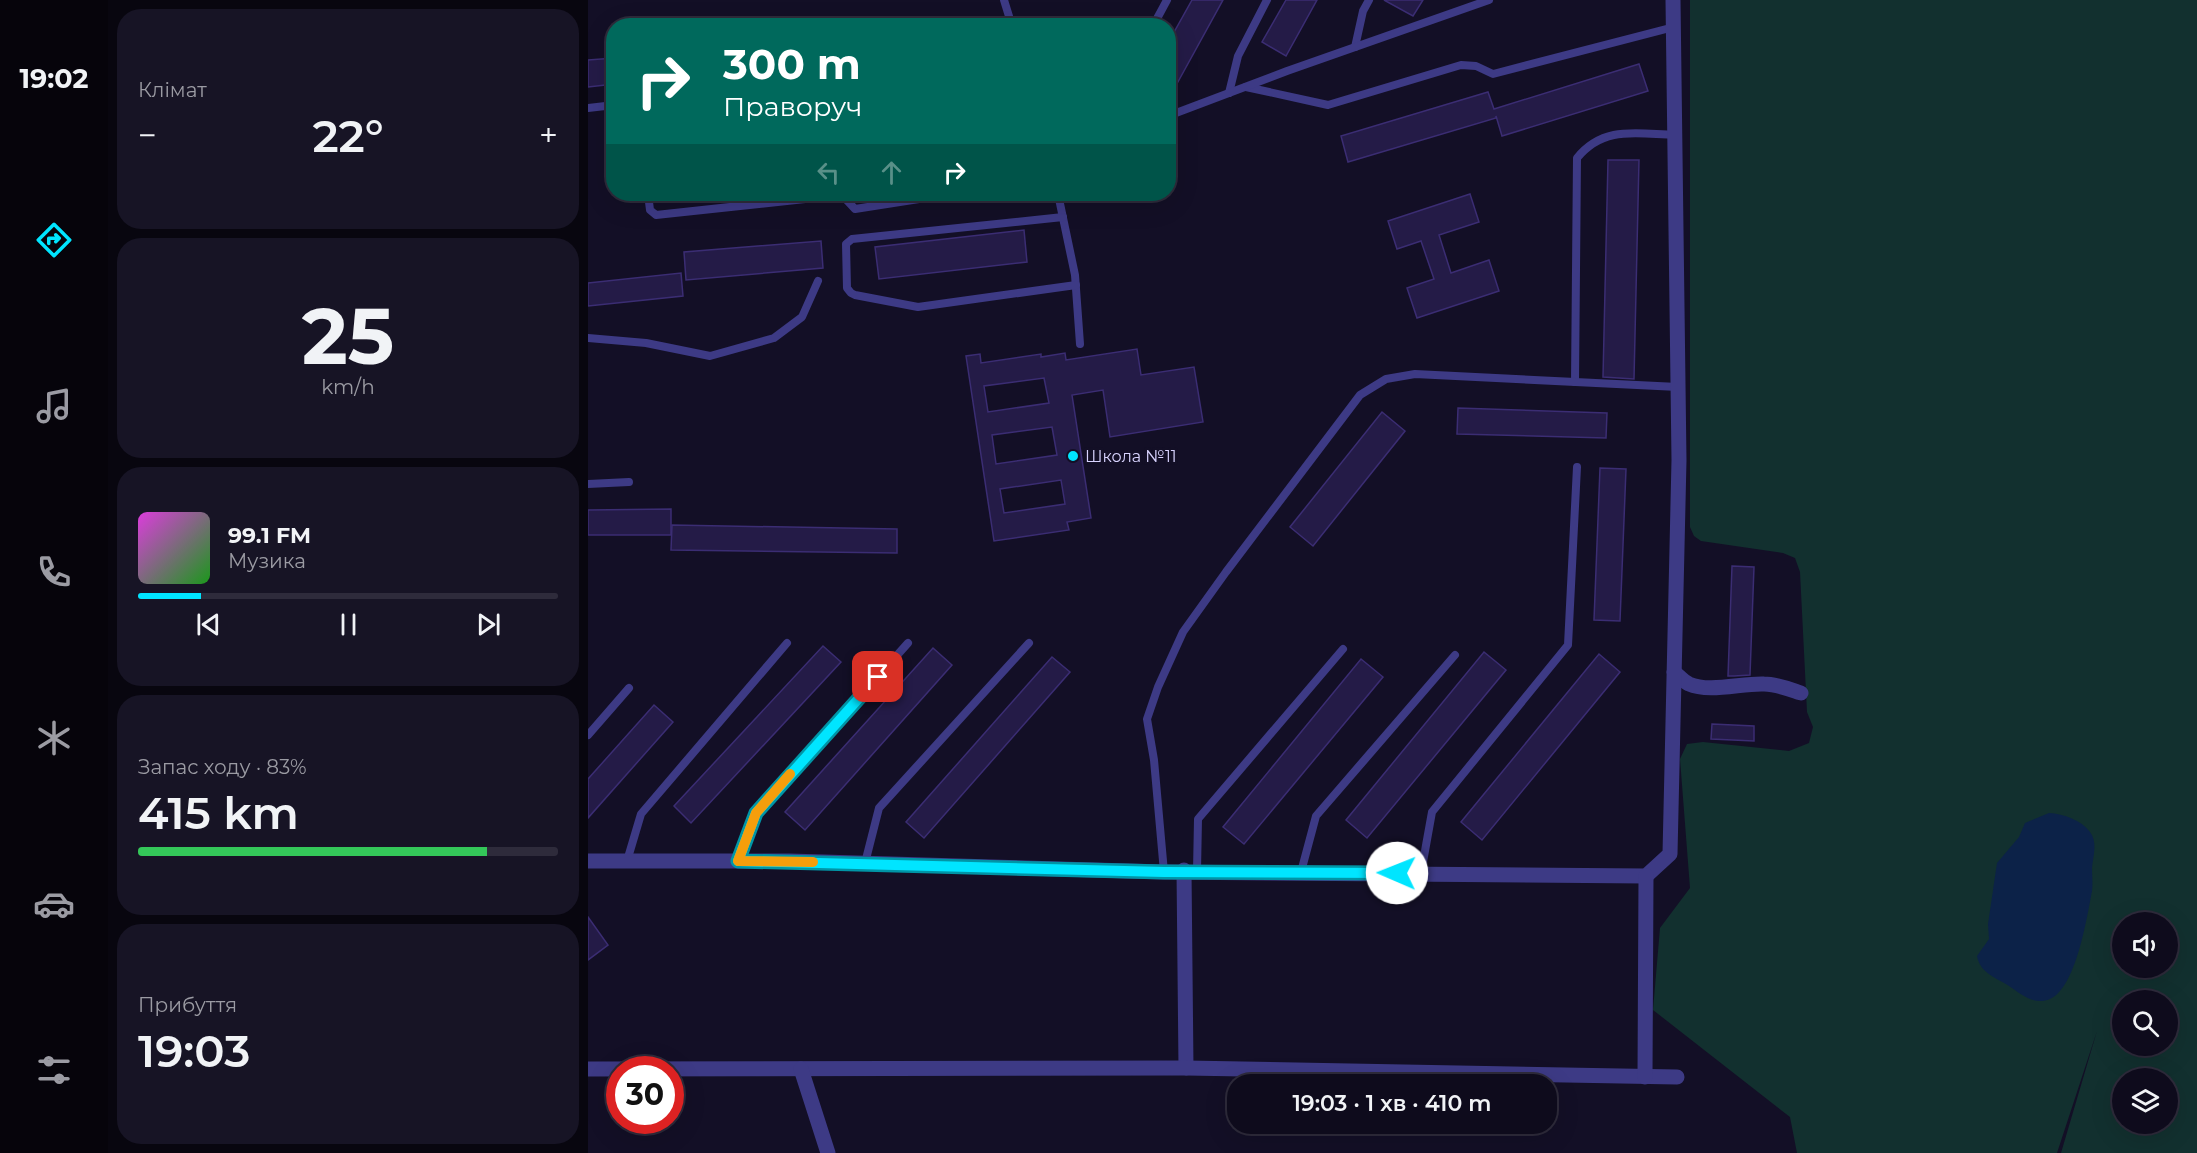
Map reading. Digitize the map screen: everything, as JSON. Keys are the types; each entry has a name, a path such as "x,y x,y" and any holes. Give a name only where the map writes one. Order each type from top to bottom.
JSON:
{"street":[{"path":"588,861 865,863 1164,872 1646,876 1670,854 1679,460 1673,0"},
{"path":"1674,672 1686,683 1695,686 1726,687 1763,684 1801,693"},
{"path":"1186,1068 1190,871"},
{"path":"1645,1077 1646,876"},
{"path":"588,1069 1186,1068 1677,1077"},
{"path":"801,1069 828,1153"}],"lane":[{"path":"1004,0 1010,18"},
{"path":"1157,18 1167,0"},
{"path":"1229,93 1238,56 1267,0"},
{"path":"1355,47 1363,11 1369,0"},
{"path":"1176,113 1486,1"},
{"path":"1246,87 1328,105 1461,65 1476,66 1493,74 1674,27"},
{"path":"588,108 606,106"},
{"path":"1575,381 1577,158 1594,141 1612,134 1675,135"},
{"path":"649,201 650,210 657,215 786,201"},
{"path":"848,201 855,209 906,201"},
{"path":"1059,201 1076,285 1080,344"},
{"path":"1063,218 852,239 846,244 848,288 850,293 855,295 918,307 1076,285"},
{"path":"588,338 646,343 710,356 774,338 802,317 818,281"},
{"path":"1164,872 1154,760 1147,719 1158,687 1183,632 1360,395 1386,379 1415,374 1678,387"},
{"path":"1421,873 1432,812 1568,645 1577,467"},
{"path":"588,484 629,482"},
{"path":"627,861 641,814 788,643"},
{"path":"738,861 756,813 908,643"},
{"path":"865,863 879,808 1029,643"},
{"path":"1190,871 1198,819 1343,649"},
{"path":"1301,872 1317,816 1455,655"},
{"path":"588,735 628,688"}],"green space":[{"path":"1690,0 2197,0 2197,1153 2061,1153 2097,1031 2057,1153 1797,1153 1790,1117 1653,1010 1660,928 1690,888 1680,759 1687,744 1703,742 1789,751 1809,743 1813,727 1807,712 1800,572 1795,558 1783,553 1701,541 1694,536 1690,527"}],"water":[{"path":"2049,813 2072,818 2082,824 2092,836 2094,854 2092,888 2079,951 2067,981 2059,992 2050,999 2039,1001 2023,995 1989,974 1981,967 1977,956 1989,939 1988,924 1997,863 2019,837 2025,823"}],"building":[{"path":"1192,0 1223,0 1176,85 1176,29"},
{"path":"1286,0 1317,0 1286,56 1262,42"},
{"path":"1384,0 1423,0 1413,16"},
{"path":"606,59 606,85 588,87 588,60"},
{"path":"1639,64 1648,91 1502,136 1496,116 1496,118 1348,162 1341,136 1488,92 1494,109"},
{"path":"1608,160 1639,160 1634,379 1603,377"},
{"path":"1470,194 1479,222 1439,235 1451,273 1489,260 1499,291 1417,318 1407,288 1434,279 1421,241 1397,249 1388,221"},
{"path":"1024,230 1027,262 879,279 875,247"},
{"path":"821,241 823,268 686,280 684,252"},
{"path":"681,273 683,296 588,306 588,283"},
{"path":"1137,349 1141,375 1194,367 1203,422 1110,437 1103,390 1072,395 1091,518 1067,522 1069,530 994,541 966,356 980,354 981,363 1041,354 1041,357 1065,353 1066,360","holes":["1044,378 1049,403 988,412 984,386","1052,427 1057,455 996,464 992,435","1061,480 1065,504 1004,513 1000,489"]},
{"path":"1458,408 1607,413 1606,438 1457,434"},
{"path":"1382,412 1405,431 1313,546 1290,527"},
{"path":"1600,468 1626,469 1620,621 1594,620"},
{"path":"671,509 671,535 588,535 588,510"},
{"path":"672,525 897,529 897,553 671,550"},
{"path":"1732,566 1754,567 1750,675 1728,676"},
{"path":"823,646 841,662 691,823 674,806"},
{"path":"933,648 952,665 805,830 785,812"},
{"path":"1484,652 1506,670 1367,838 1346,820"},
{"path":"1599,654 1620,672 1482,840 1461,822"},
{"path":"1052,657 1070,672 924,838 906,822"},
{"path":"1361,659 1383,677 1244,844 1223,827"},
{"path":"654,705 673,722 588,818 588,779"},
{"path":"1712,724 1754,726 1754,741 1711,739"},
{"path":"588,917 608,945 588,960"}],"slow traffic":[{"path":"790,774 756,813 738,861 813,862"}],"place":[{"name":"Школа №11","path":"1073,456"}],"route":[{"path":"878,677 756,813 738,861 1164,872 1184,870 1397,873"}]}
